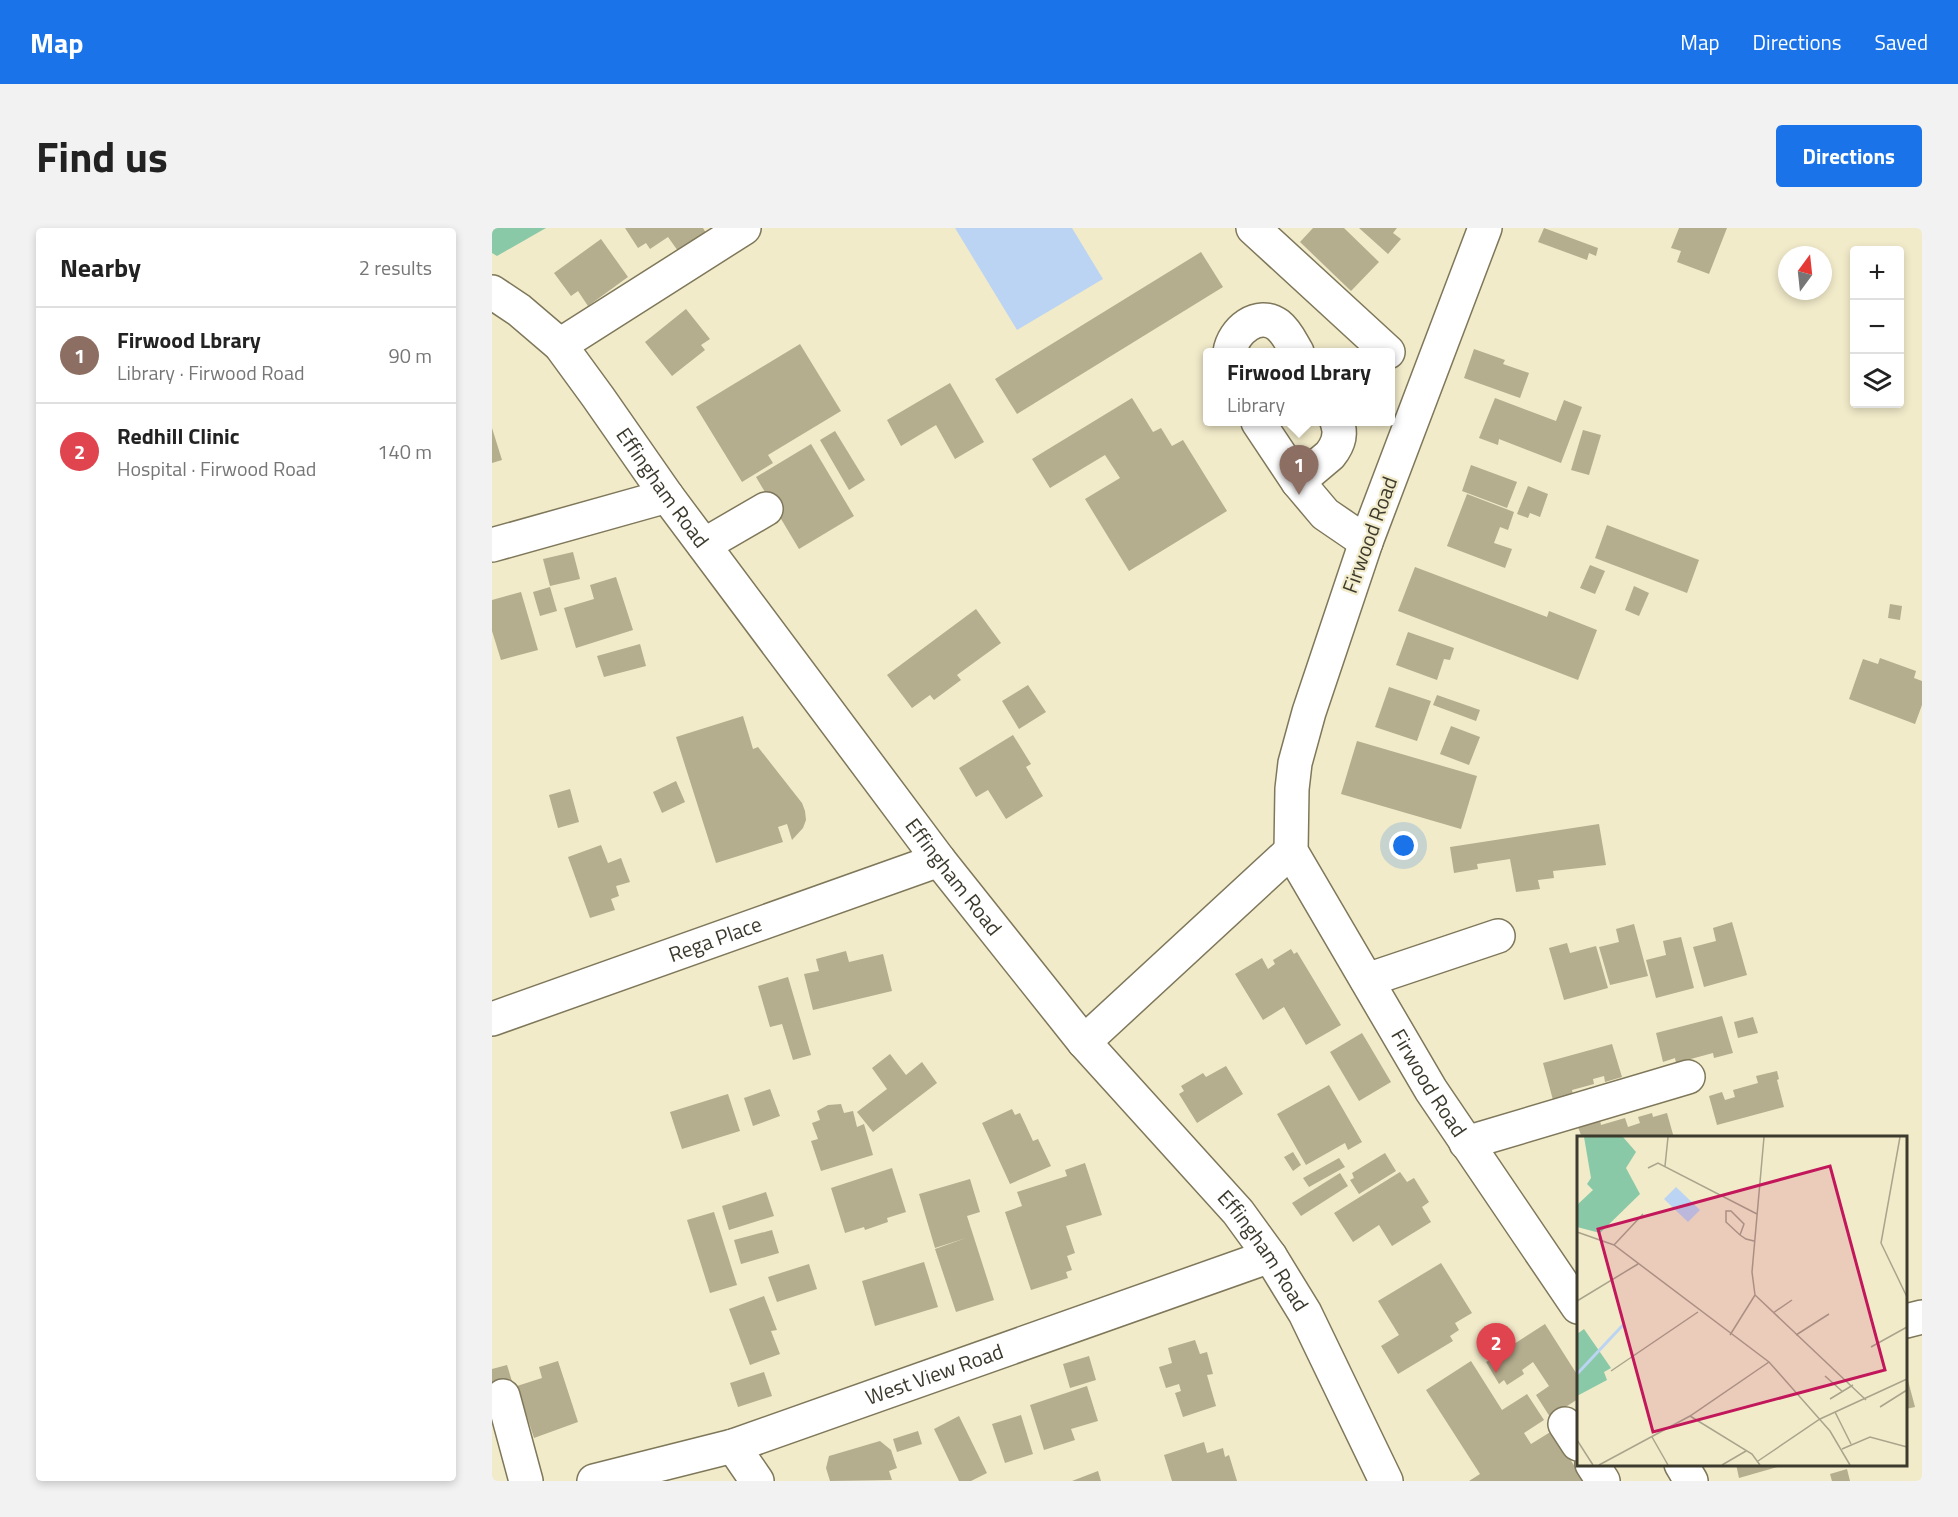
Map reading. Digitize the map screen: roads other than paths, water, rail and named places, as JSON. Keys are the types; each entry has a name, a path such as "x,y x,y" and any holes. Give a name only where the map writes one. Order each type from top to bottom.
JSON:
{"street":[{"path":"560,345 744,228"},
{"path":"1253,228 1383,348"},
{"name":"Firwood Road","path":"1485,228 1366,542 1309,712 1295,763 1292,789 1291,851 1431,1090 1577,1306"},
{"name":"Effingham Road","path":"492,292 519,310 560,345 667,496 939,860 1084,1042 1238,1212 1270,1256 1305,1313 1386,1481"},
{"path":"1231,348 1238,332 1253,322 1263,320 1273,322 1283,329 1295,348"},
{"path":"1395,360 1425,387"},
{"path":"1261,426 1298,482 1324,514 1366,542"},
{"path":"1298,482 1334,450 1340,435 1338,426"},
{"path":"492,545 667,496"},
{"path":"704,546 766,509"},
{"path":"1084,1042 1291,851"},
{"name":"Rega Place","path":"492,1019 939,860"},
{"path":"1366,980 1498,936"},
{"path":"1466,1143 1688,1077"},
{"name":"West View Road","path":"594,1481 733,1446 1270,1256"},
{"path":"1907,1321 1922,1317"},
{"path":"503,1396 526,1481"},
{"path":"733,1446 758,1481"},
{"path":"1593,1466 1603,1481"},
{"path":"1682,1466 1691,1481"}],"water":[{"path":"955,228 1072,228 1103,279 1017,330"}],"place":[{"name":"Firwood Lbrary","path":"1299,495"},
{"name":"Redhill Clinic","path":"1496,1373"}]}
